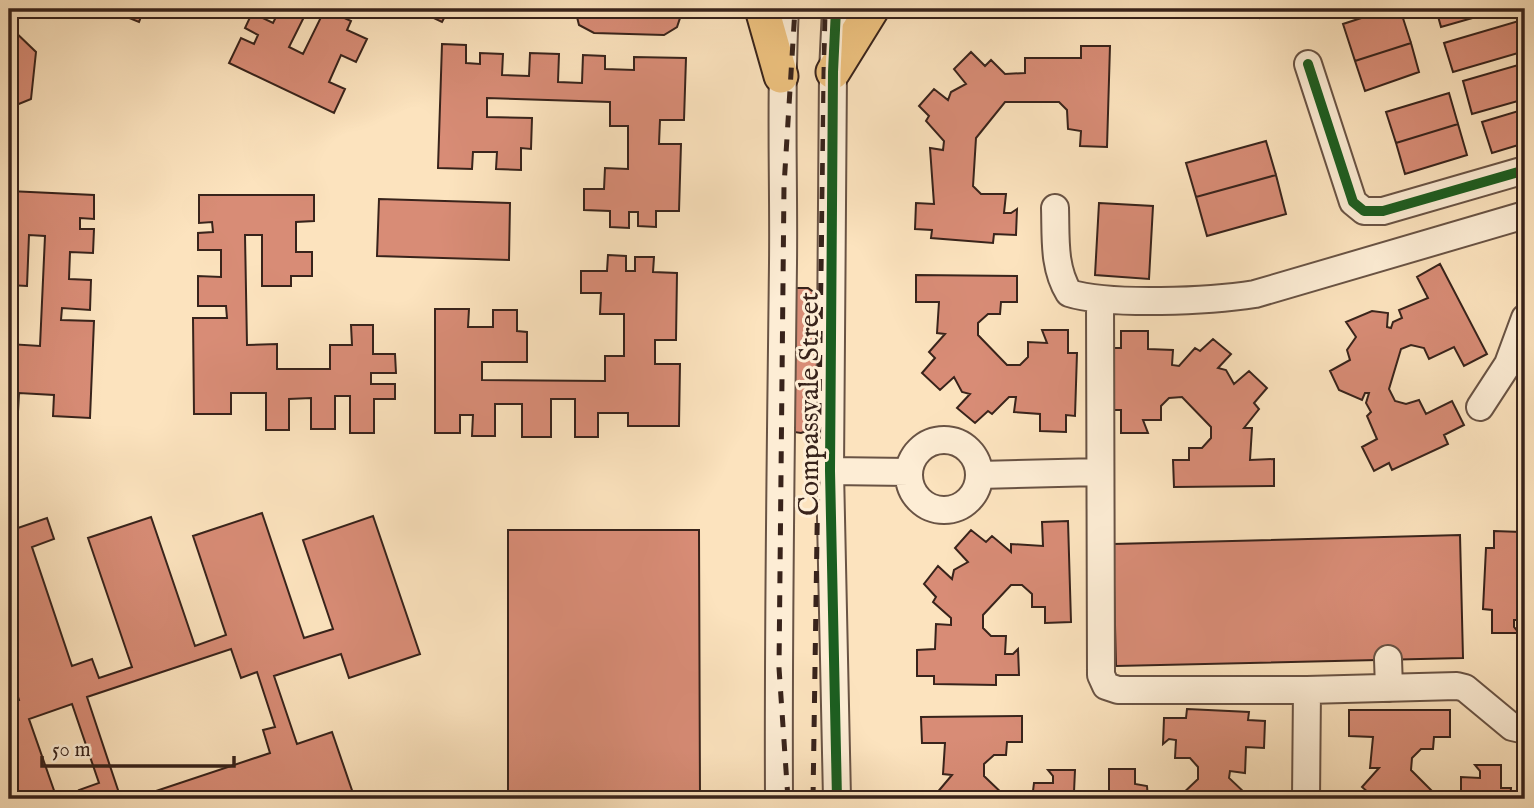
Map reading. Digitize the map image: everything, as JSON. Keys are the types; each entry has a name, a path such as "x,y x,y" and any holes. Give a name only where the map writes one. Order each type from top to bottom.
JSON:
{"main road":[{"path":"762,9 781,76"},
{"path":"833,72 873,9"}],"street":[{"name":"Compassvale Street","path":"779,799 778,514 784,186 781,76 785,9"},
{"name":"Compassvale Street","path":"836,9 833,72 830,471 836,799"},
{"path":"1308,64 1353,202 1364,211 1383,211 1525,170"},
{"path":"1055,208 1057,268 1064,284 1069,293 1100,299 1213,299 1255,294 1525,215"},
{"path":"1100,299 1102,682 1111,688 1157,677 1307,690 1465,688 1512,727 1525,730"},
{"path":"1480,407 1508,364 1525,318"},
{"path":"945,439 958,442 969,450 976,461 979,475 970,498 948,510 925,504 915,496 909,472 912,459 920,448 945,439"},
{"path":"830,471 909,472"},
{"path":"979,475 1100,471"},
{"path":"1388,659 1389,688"},
{"path":"1306,799 1307,690"}],"building":[{"path":"107,9 144,9 139,22"},
{"path":"280,9 308,9 289,47 303,54 325,9 351,21 347,30 367,39 356,62 341,55 329,82 345,89 334,113 229,63 241,38 254,44 258,35 245,28 252,13 273,23"},
{"path":"424,9 449,9 442,22 423,13"},
{"path":"575,9 681,9 681,15 677,27 664,35 594,33 579,25"},
{"path":"1257,9 1285,9 1286,10 1260,18"},
{"path":"1389,9 1400,9 1411,43 1355,61 1343,24"},
{"path":"1436,9 1504,9 1441,27"},
{"path":"1522,20 1525,51 1453,72 1444,43"},
{"path":"9,26 36,52 31,99 9,108"},
{"path":"1411,43 1419,72 1365,91 1355,61"},
{"path":"442,44 466,45 466,63 480,64 480,53 503,54 502,75 529,76 530,53 559,54 558,82 582,83 583,55 605,56 605,69 634,70 634,57 686,58 684,120 660,120 659,144 681,144 679,211 656,211 656,227 638,226 638,212 629,212 629,228 610,227 610,211 584,210 584,189 604,189 605,168 628,169 628,126 610,126 610,102 487,98 487,117 532,118 531,149 521,148 521,170 496,169 497,152 473,152 472,169 438,168"},
{"path":"1081,46 1110,46 1107,147 1080,146 1081,131 1068,129 1067,110 1059,102 1005,102 976,138 973,186 981,194 1006,194 1004,213 1017,209 1016,235 994,234 993,243 931,238 932,230 915,229 916,203 934,204 930,148 943,150 944,141 926,121 929,116 919,106 934,89 948,100 951,92 966,84 954,69 971,52 985,66 991,60 1005,74 1025,73 1025,58 1081,58"},
{"path":"1525,63 1525,99 1472,114 1463,81"},
{"path":"1449,93 1458,124 1396,143 1386,112"},
{"path":"1525,109 1525,143 1492,153 1482,122"},
{"path":"1458,124 1467,155 1405,174 1396,143"},
{"path":"1266,141 1276,175 1196,197 1186,163"},
{"path":"1276,175 1286,214 1207,236 1196,197"},
{"path":"9,191 94,195 94,219 80,218 80,229 94,229 93,253 70,252 69,279 91,280 90,310 62,308 61,320 94,321 90,418 53,416 54,395 19,393 17,430 9,430 9,344 40,346 45,236 29,235 27,286 9,285"},
{"path":"199,195 314,195 314,221 296,222 296,252 312,252 312,276 291,276 291,286 262,286 262,235 245,235 247,345 277,344 277,369 330,369 330,345 352,345 351,325 373,325 373,354 395,354 396,373 371,373 371,384 395,384 395,399 374,399 374,433 350,433 350,396 335,396 335,429 311,429 311,398 289,399 289,430 266,430 266,393 231,393 231,414 194,414 193,318 227,318 226,306 198,306 198,276 221,277 221,250 198,250 198,233 213,232 212,222 199,223"},
{"path":"379,199 510,203 509,260 377,256"},
{"path":"1099,203 1153,206 1149,279 1095,275"},
{"path":"608,255 626,256 626,271 635,271 635,257 654,257 653,272 677,273 676,340 655,340 655,364 680,364 679,426 628,426 628,413 598,413 598,437 575,437 575,399 551,399 551,437 522,437 522,404 495,404 495,436 472,436 473,415 460,415 460,433 435,433 435,309 469,309 468,327 493,327 493,310 517,310 517,331 527,332 527,362 482,362 482,380 605,381 605,356 624,356 624,314 600,314 601,293 581,293 581,271 607,271"},
{"path":"1440,264 1487,354 1464,366 1454,347 1429,359 1424,348 1411,345 1401,349 1389,389 1395,401 1406,404 1419,400 1426,414 1452,401 1464,425 1444,435 1448,444 1392,470 1389,463 1374,471 1362,447 1377,439 1367,416 1371,412 1366,403 1369,393 1365,393 1362,400 1339,390 1330,371 1350,360 1347,350 1356,337 1346,322 1372,311 1388,313 1387,327 1391,328 1393,322 1402,318 1399,310 1428,298 1417,277"},
{"path":"916,275 1017,276 1017,302 1001,302 1000,314 988,314 978,323 978,335 1007,365 1020,365 1028,357 1028,342 1047,343 1042,330 1068,330 1068,353 1077,353 1075,416 1066,415 1066,432 1040,431 1040,414 1014,412 1016,397 1009,397 992,414 988,411 975,423 957,408 970,394 962,392 954,377 940,390 922,373 935,358 929,352 945,334 937,333 939,302 916,302"},
{"path":"794,288 808,288 819,296 820,423 801,433 794,432"},
{"path":"1121,331 1148,331 1148,349 1173,350 1172,365 1179,366 1195,348 1200,351 1213,339 1231,354 1218,368 1226,370 1234,384 1249,371 1267,388 1254,403 1259,409 1244,428 1252,428 1250,460 1274,459 1274,486 1174,487 1173,460 1189,460 1189,448 1202,448 1211,438 1211,427 1182,397 1169,398 1161,406 1161,420 1143,420 1148,433 1121,433 1121,410 1112,410 1113,348 1121,348"},
{"path":"262,513 304,638 333,629 303,540 373,516 420,654 349,678 341,654 274,676 297,744 332,732 355,799 132,799 270,753 263,730 275,727 257,672 241,678 231,649 87,697 121,799 83,799 79,790 99,783 72,704 29,719 57,799 9,799 9,703 19,700 9,669 9,531 47,518 54,539 32,547 72,666 92,659 99,678 132,667 88,538 151,517 195,646 226,635 193,536"},
{"path":"1068,521 1071,622 1045,623 1045,607 1032,607 1032,594 1022,585 1011,585 983,615 983,628 991,636 1006,636 1005,654 1013,654 1018,649 1019,675 996,675 996,685 934,684 934,676 917,676 917,650 935,649 936,624 951,625 951,618 933,602 936,597 924,584 938,566 952,579 954,570 968,562 955,548 971,530 986,542 992,536 1011,552 1011,544 1043,546 1042,522"},
{"path":"508,530 699,530 700,799 508,799"},
{"path":"1494,531 1521,532 1520,550 1525,550 1525,620 1514,620 1514,627 1519,633 1492,633 1492,610 1483,609 1486,548 1494,548"},
{"path":"1460,535 1463,658 1116,666 1113,544"},
{"path":"1187,709 1249,712 1248,720 1265,721 1264,748 1246,747 1245,773 1230,771 1229,778 1247,795 1243,799 1177,799 1198,779 1198,767 1190,758 1175,758 1176,740 1169,739 1163,744 1164,718 1186,718"},
{"path":"1349,710 1450,710 1450,737 1434,737 1433,749 1421,749 1412,758 1411,770 1440,799 1363,799 1369,793 1362,787 1379,768 1370,768 1373,737 1349,736"},
{"path":"1022,716 1022,742 1007,742 1006,755 994,755 984,764 984,776 1008,799 942,799 936,794 952,775 943,774 945,743 922,743 921,717"},
{"path":"1475,765 1501,765 1501,788 1511,788 1510,799 1454,799 1461,791 1461,777 1480,778 1480,771"},
{"path":"1109,769 1135,769 1135,784 1147,786 1148,799 1109,799"},
{"path":"1048,770 1075,770 1074,792 1084,793 1084,799 1032,799 1034,783 1053,783 1053,776"}],"railway":[{"path":"788,799 779,668 784,186 795,9"},
{"path":"813,799 825,9"}],"cycle path":[{"path":"836,9 833,72 830,471 837,799"},
{"path":"1308,64 1353,202 1364,211 1383,211 1525,170"}]}
